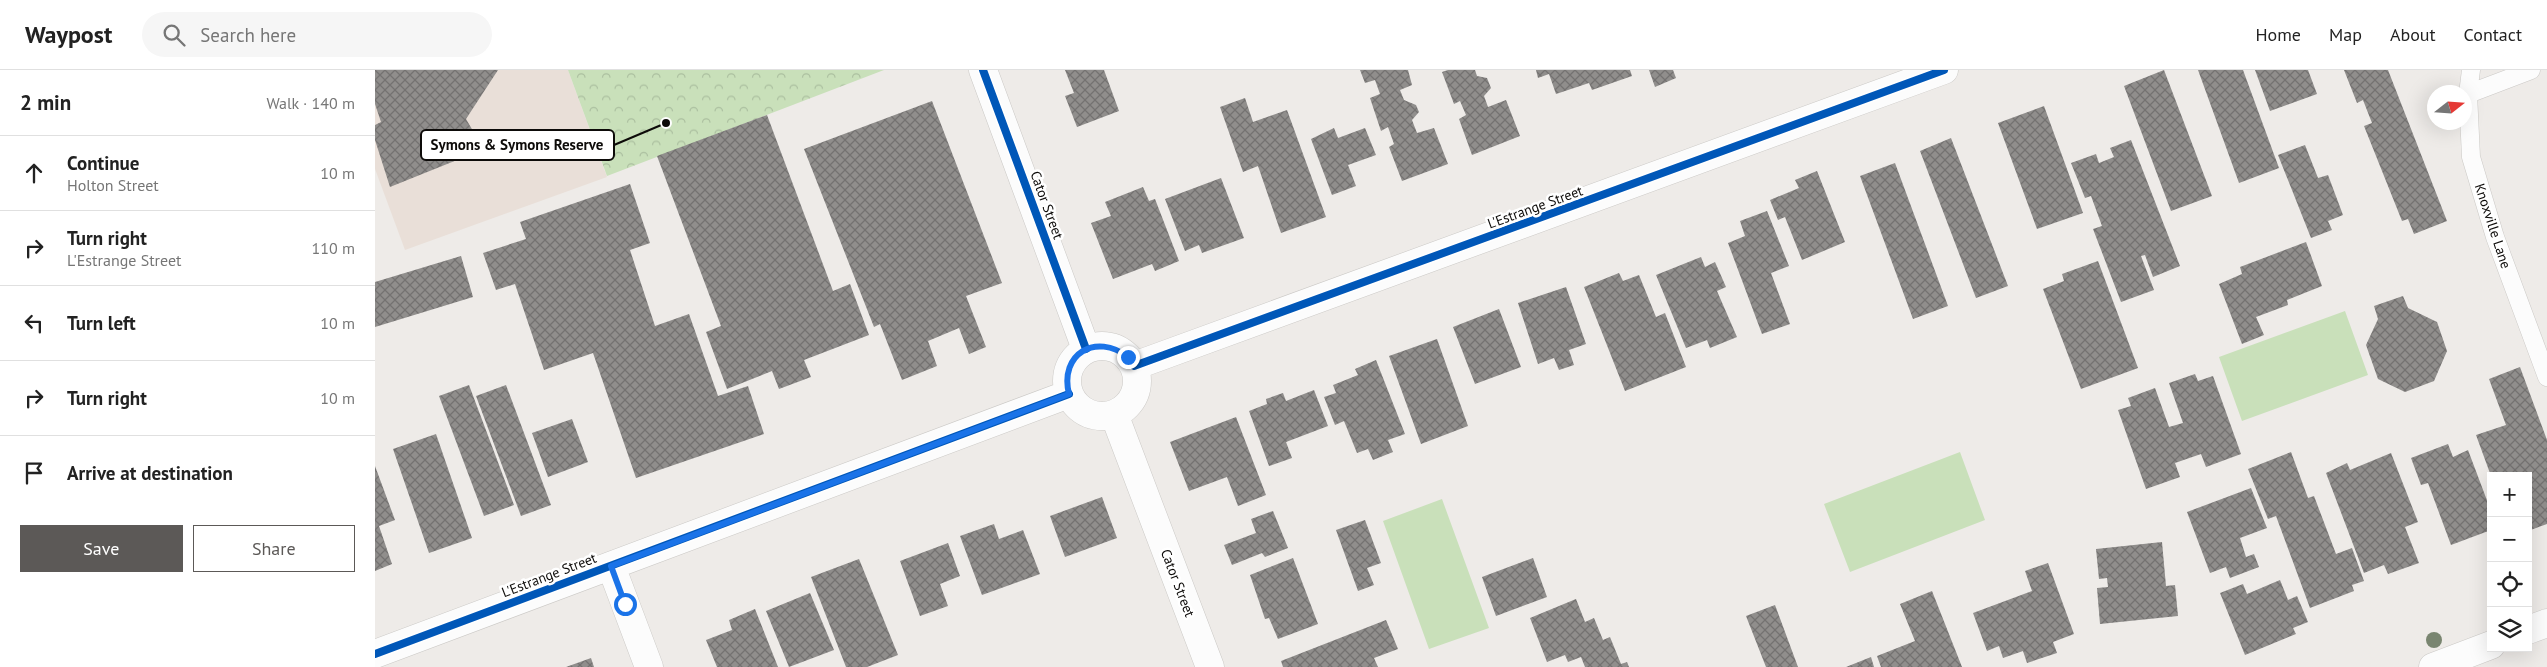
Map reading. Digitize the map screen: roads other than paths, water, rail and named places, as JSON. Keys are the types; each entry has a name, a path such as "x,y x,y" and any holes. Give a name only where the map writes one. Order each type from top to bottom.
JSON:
{"street":[{"name":"Cator Street","path":"983,70 1086,349"},
{"name":"L'Estrange Street","path":"1134,366 1944,70"},
{"path":"1108,346 1119,350 1128,357 1134,366 1137,378 1132,400 1115,414 1104,417 1083,411 1074,404 1069,394 1066,384 1071,364 1086,349 1108,346"},
{"name":"L'Estrange Street","path":"375,654 1069,394"},
{"name":"Cator Street","path":"1115,414 1210,667"},
{"path":"611,566 649,667"},
{"path":"2532,629 2547,623"},
{"path":"2433,667 2487,647"}],"lane":[{"name":"Knoxville Lane","path":"2469,85 2471,70"},
{"path":"2472,92 2531,70"},
{"name":"Knoxville Lane","path":"2470,130 2471,157 2495,237 2547,377"}],"place":[{"name":"Symons & Symons Reserve","path":"666,123"}]}
